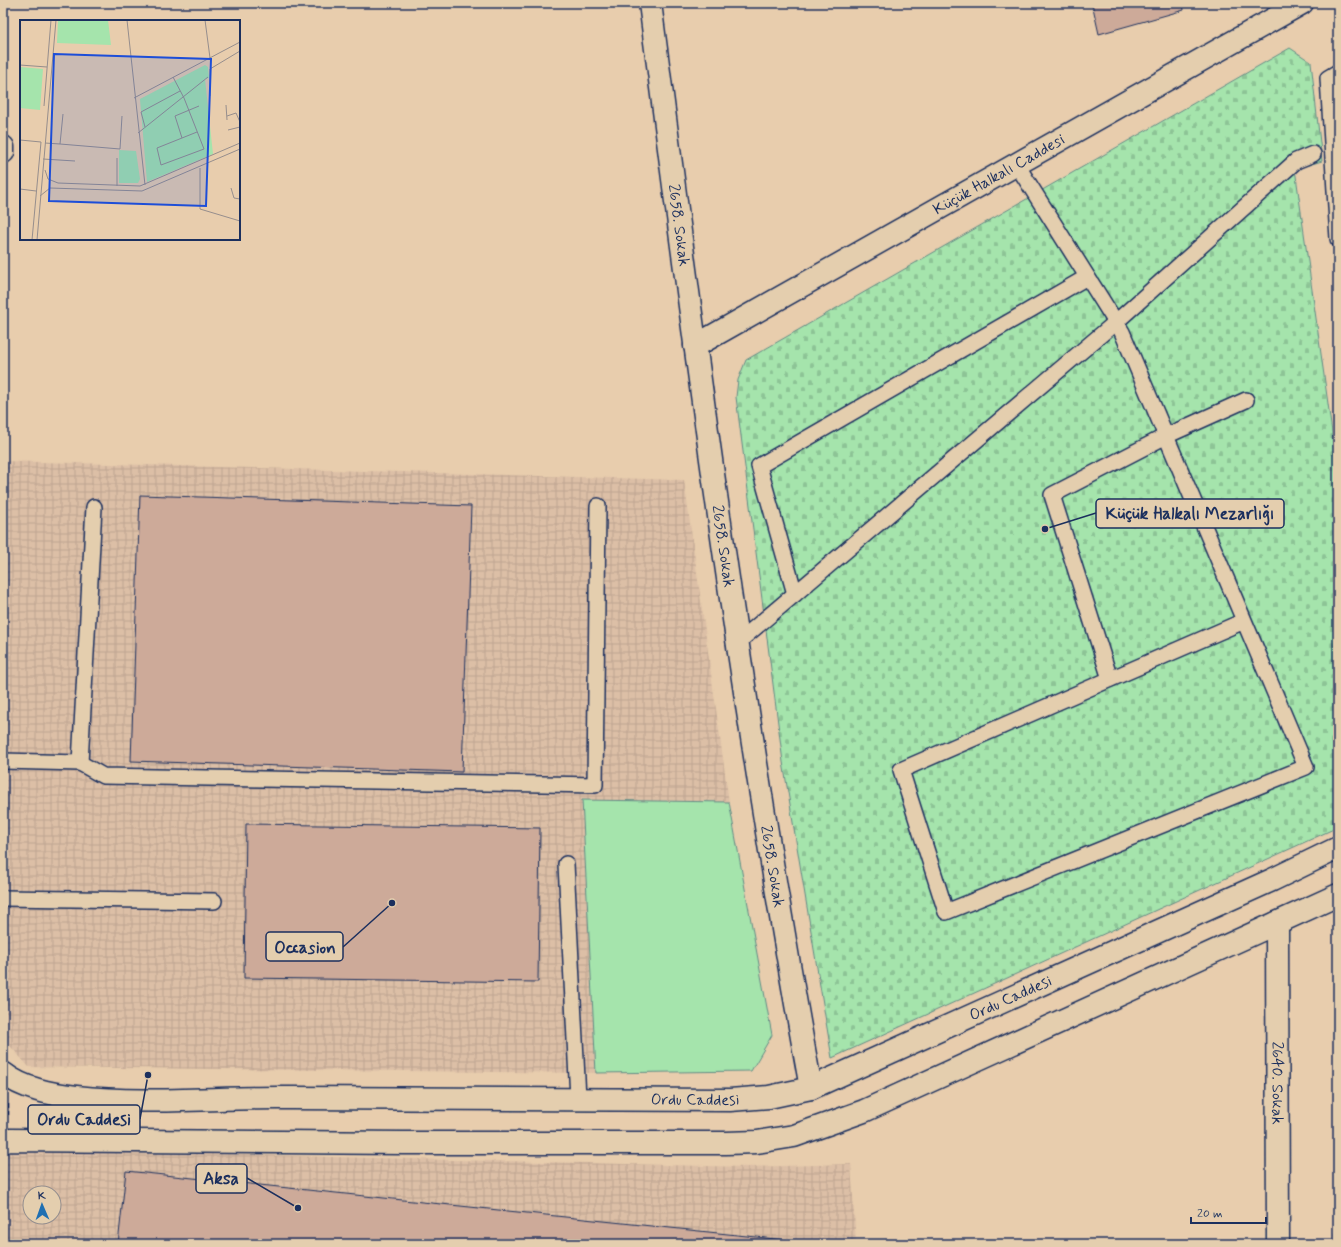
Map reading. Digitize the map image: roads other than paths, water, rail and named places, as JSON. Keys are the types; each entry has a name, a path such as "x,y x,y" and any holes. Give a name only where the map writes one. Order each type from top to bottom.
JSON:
{"main road":[{"name":"2658. Sokak","path":"650,3 695,346 737,643 811,1088"},
{"name":"Küçük Halkalı Caddesi","path":"695,346 1302,3"},
{"path":"3,147 3,152"},
{"name":"Ordu Caddesi","path":"6,1075 26,1086 50,1093 76,1097 153,1101 272,1098 578,1098 730,1100 768,1097 811,1088 1265,884 1338,848"},
{"path":"6,1141 726,1143 757,1142 794,1136 864,1111 1338,895"},
{"name":"2640. Sokak","path":"1277,923 1278,1244"}],"lane":[{"path":"1338,72 1328,78 1338,239"},
{"path":"737,643 1116,322 1296,161 1313,154"},
{"path":"1017,164 1122,332 1306,767 946,912 901,770 1244,621"},
{"path":"795,594 759,466 1087,277"},
{"path":"1110,679 1052,495 1166,436 1246,400"},
{"path":"3,761 80,763 103,776 595,785 598,506"},
{"path":"80,763 94,507"},
{"path":"566,864 578,1098"},
{"path":"3,898 214,901"}],"place":[{"name":"Küçük Halkalı Mezarlığı","path":"1045,529"},
{"name":"Occasion","path":"392,903"},
{"name":"Ordu Caddesi","path":"148,1075"},
{"name":"Aksa","path":"298,1208"}]}
